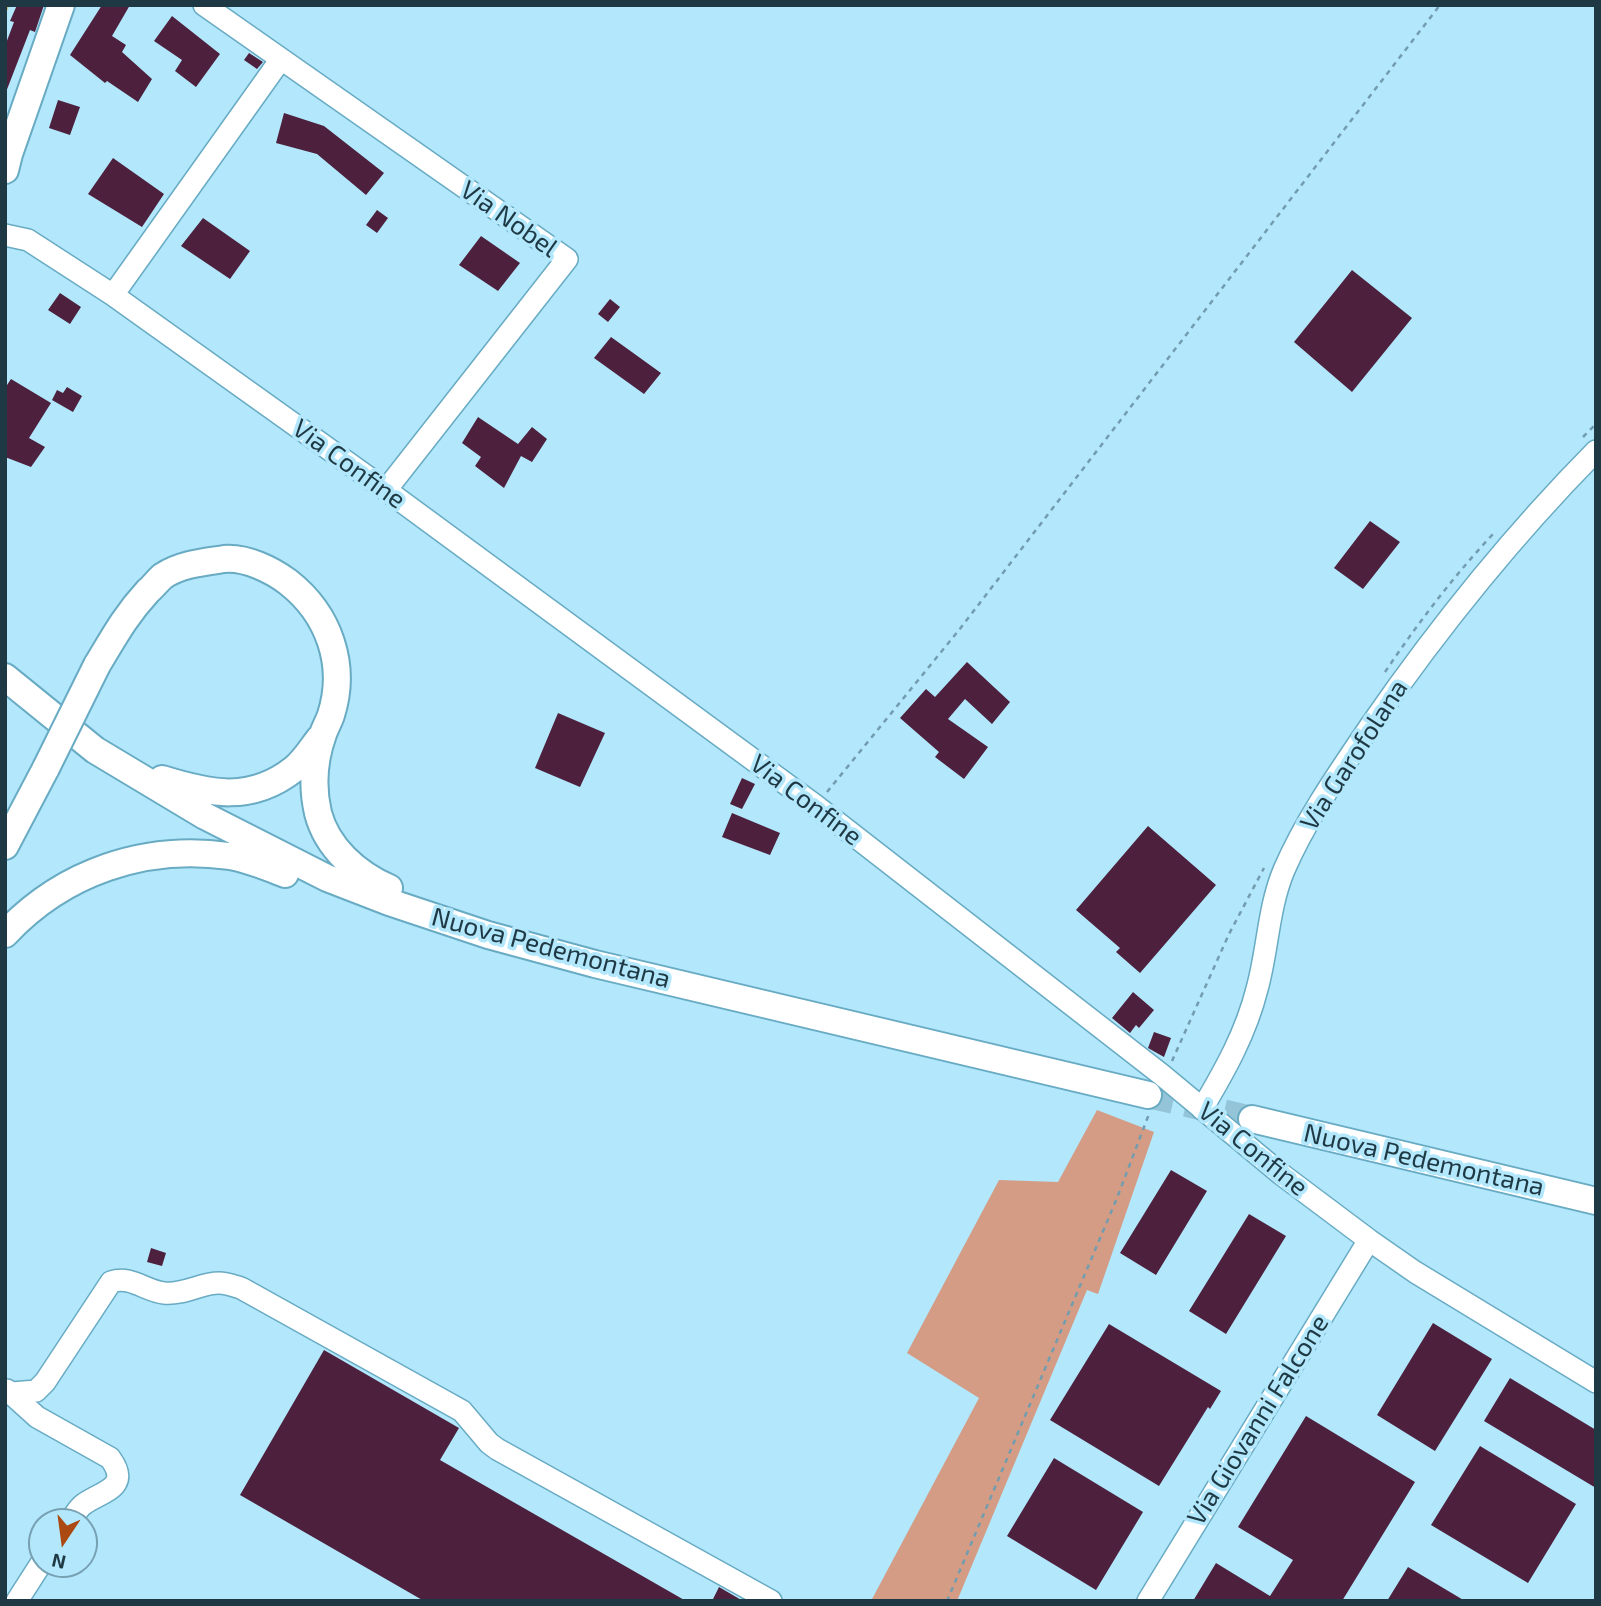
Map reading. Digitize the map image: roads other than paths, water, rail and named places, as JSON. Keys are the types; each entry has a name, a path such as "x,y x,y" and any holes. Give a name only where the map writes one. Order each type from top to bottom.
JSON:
{"main road":[{"path":"5,170 61,5"},
{"path":"5,846 97,665 127,614 163,576 195,563 232,559 272,570 303,594 320,616 332,644 338,671 332,714 323,735 314,781 319,817 332,843 346,860 370,880 401,893 514,929 655,966 730,996"},
{"name":"Nuova Pedemontana","path":"5,677 95,750 205,816 327,878 389,902 488,935 1149,1102"},
{"path":"95,750 152,775 200,791 234,794 271,783 296,768 323,735"},
{"path":"5,934 45,898 80,877 116,863 155,855 194,854 230,856 251,862 426,927 456,933 488,935"},
{"name":"Nuova Pedemontana","path":"1252,1119 1596,1201"}],"street":[{"name":"Via Nobel","path":"204,5 567,260 386,490"},
{"path":"5,127 40,48 52,31"},
{"path":"113,295 281,59"},
{"name":"Via Confine","path":"5,235 28,240 113,295 386,490 816,806 1369,1240 1415,1272 1596,1382"},
{"name":"Via Garofolana","path":"1202,1109 1226,1070 1245,1029 1257,989 1279,883 1309,821 1358,745 1438,631 1503,552 1596,451"},
{"name":"Via Giovanni Falcone","path":"1148,1601 1369,1240"},
{"path":"8,1391 36,1391 45,1382 111,1282 129,1280 154,1291 172,1293 217,1283 229,1284 241,1288 462,1410 497,1449 771,1601"},
{"path":"8,1391 37,1417 110,1458 117,1469 117,1478 112,1488 80,1508"},
{"path":"17,1601 32,1578"}],"waterway":[{"path":"5,10 7,5"}],"tunnel":[{"path":"1148,1095 1252,1119"}]}
